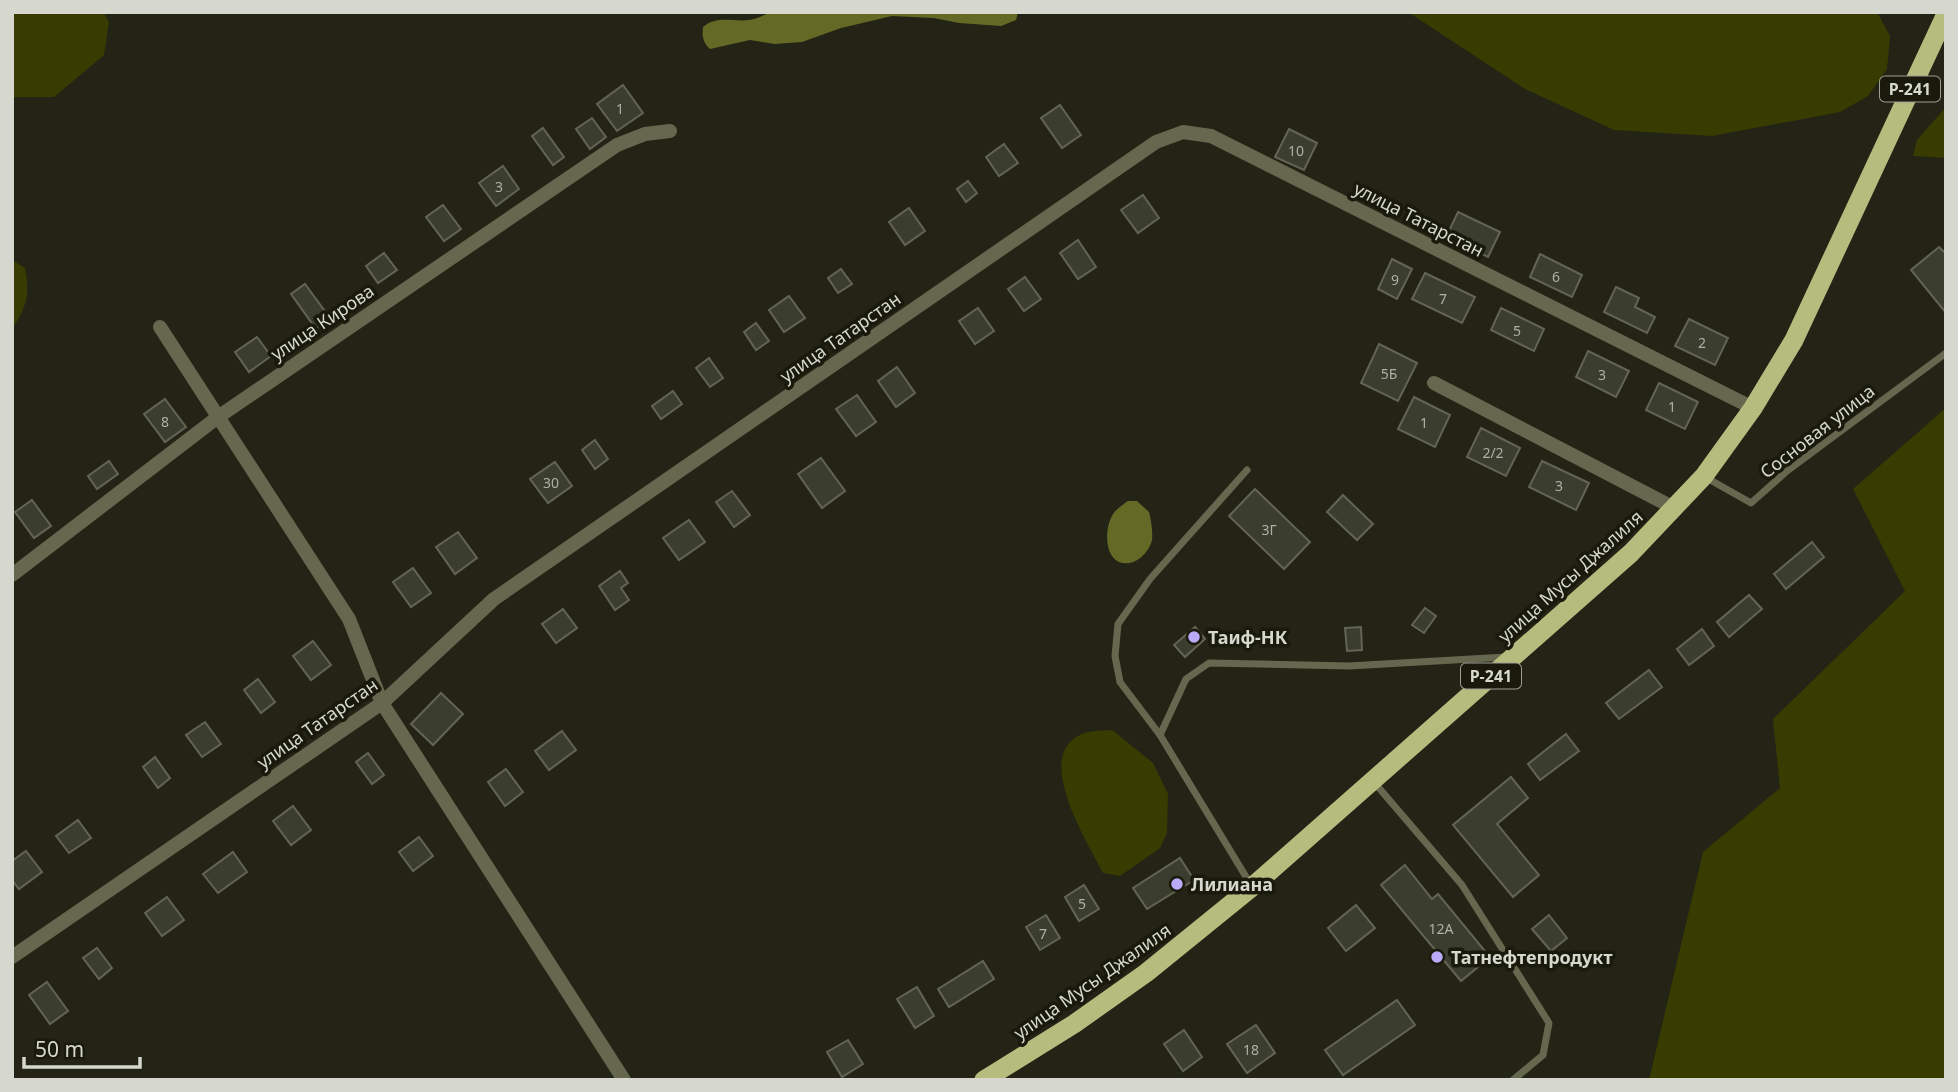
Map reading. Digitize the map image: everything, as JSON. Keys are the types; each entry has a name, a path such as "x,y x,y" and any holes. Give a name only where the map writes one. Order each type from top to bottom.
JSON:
{"highway":[{"name":"улица Мусы Джалиля","path":"984,1080 1074,1024 1146,973 1252,887 1630,553 1704,476 1754,408 1794,340 1946,13"}],"street":[{"name":"улица Кирова","path":"12,575 218,417 617,145 645,134 670,131"},
{"name":"улица Татарстан","path":"12,957 382,703 494,599 1156,142 1184,132 1211,136 1754,408"},
{"path":"160,327 349,619 382,703 624,1080"},
{"path":"1434,383 1674,508"}],"lane":[{"name":"Сосновая улица","path":"1704,476 1751,503 1787,471 1946,353"},
{"path":"1247,470 1150,579 1118,624 1115,656 1120,682 1160,736 1252,887"},
{"path":"1160,736 1186,679 1209,663 1349,666 1513,657"},
{"path":"1373,781 1462,885 1549,1023 1543,1055 1513,1080"}],"shaded area":[{"path":"12,12 103,12 109,22 104,55 54,97 12,97"},
{"path":"771,12 1018,12 1016,20 1001,26 892,16 841,28 802,42 775,44 750,40 710,49 704,42 703,27 708,23 752,19"},
{"path":"1408,12 1877,12 1890,36 1887,69 1868,96 1840,112 1712,136 1614,130 1525,89"},
{"path":"1946,107 1946,158 1913,156 1917,140"},
{"path":"12,260 25,268 27,294 24,307 12,329"},
{"path":"1946,408 1946,1080 1649,1080 1703,852 1780,788 1773,719 1905,591 1853,489"},
{"path":"1128,501 1137,501 1149,512 1152,540 1144,554 1135,561 1125,563 1114,559 1108,548 1107,534 1113,514"},
{"path":"1112,730 1153,763 1168,794 1167,833 1160,848 1120,876 1103,873 1077,822 1068,801 1062,762 1067,746 1083,733"}],"building":[{"path":"623,85 643,113 617,131 597,104"},
{"path":"1060,105 1081,135 1062,148 1041,118"},
{"path":"592,118 606,137 590,149 576,129"},
{"path":"543,128 564,157 553,165 532,136"},
{"path":"1289,129 1317,143 1304,170 1275,157"},
{"path":"1004,144 1018,163 999,176 986,157"},
{"path":"503,166 519,189 496,206 479,183"},
{"path":"968,181 977,193 966,202 957,189"},
{"path":"1143,195 1159,218 1138,233 1121,210"},
{"path":"443,205 461,229 444,241 426,217"},
{"path":"909,208 925,231 905,245 889,222"},
{"path":"1458,212 1500,232 1488,257 1446,237"},
{"path":"1078,240 1096,267 1078,279 1060,253"},
{"path":"1939,247 1946,254 1946,313 1911,270"},
{"path":"384,253 397,270 378,283 366,266"},
{"path":"1540,254 1582,275 1572,297 1530,277"},
{"path":"1392,259 1412,269 1397,299 1378,289"},
{"path":"841,269 852,284 838,293 828,278"},
{"path":"1425,273 1475,297 1462,323 1412,299"},
{"path":"1025,277 1041,299 1024,311 1008,289"},
{"path":"305,284 330,318 316,329 291,294"},
{"path":"1616,287 1639,298 1635,307 1655,317 1647,333 1604,312"},
{"path":"789,296 805,318 784,332 769,310"},
{"path":"978,308 994,331 975,344 959,321"},
{"path":"1501,308 1544,329 1534,351 1491,330"},
{"path":"1689,319 1728,338 1715,365 1675,346"},
{"path":"756,323 769,341 756,350 744,332"},
{"path":"257,337 271,356 249,372 235,352"},
{"path":"1379,344 1417,363 1398,401 1361,383"},
{"path":"1588,351 1629,371 1616,397 1576,377"},
{"path":"709,358 723,378 710,387 696,368"},
{"path":"897,367 915,393 896,407 878,381"},
{"path":"1659,383 1698,402 1685,429 1646,410"},
{"path":"673,391 682,404 661,419 652,406"},
{"path":"857,395 876,422 856,436 836,409"},
{"path":"1414,397 1450,415 1435,447 1398,429"},
{"path":"165,399 186,427 165,442 144,414"},
{"path":"1481,428 1520,448 1506,476 1467,457"},
{"path":"595,440 608,459 595,469 582,450"},
{"path":"821,458 845,491 822,508 798,474"},
{"path":"109,461 118,474 97,489 88,476"},
{"path":"1542,461 1589,483 1576,510 1529,487"},
{"path":"555,462 572,486 548,503 530,479"},
{"path":"1255,489 1310,542 1284,569 1229,516"},
{"path":"732,491 750,515 734,527 716,502"},
{"path":"1343,495 1373,524 1357,540 1327,512"},
{"path":"32,500 51,526 34,538 15,512"},
{"path":"689,520 705,542 679,560 663,538"},
{"path":"458,532 477,558 455,574 436,547"},
{"path":"1812,542 1824,557 1786,589 1774,574"},
{"path":"413,568 431,593 411,607 393,582"},
{"path":"620,571 628,583 621,588 629,600 615,610 599,586"},
{"path":"1749,595 1762,609 1729,637 1717,622"},
{"path":"1425,608 1436,616 1424,633 1412,625"},
{"path":"563,609 577,628 556,643 542,624"},
{"path":"1195,627 1205,639 1185,657 1174,645"},
{"path":"1361,627 1362,650 1347,651 1345,628"},
{"path":"1702,629 1714,646 1689,665 1677,649"},
{"path":"313,641 331,665 311,680 293,656"},
{"path":"1649,670 1662,687 1619,719 1606,703"},
{"path":"258,679 275,702 261,713 244,690"},
{"path":"441,693 463,714 433,745 411,724"},
{"path":"205,722 221,744 202,757 186,735"},
{"path":"562,731 576,750 549,770 535,751"},
{"path":"1566,734 1579,751 1540,780 1528,764"},
{"path":"368,753 384,775 372,784 356,762"},
{"path":"155,757 170,778 158,788 143,767"},
{"path":"506,769 523,792 505,806 488,782"},
{"path":"1511,777 1528,798 1497,824 1539,875 1513,897 1453,825"},
{"path":"293,806 311,830 291,845 273,821"},
{"path":"78,820 91,838 69,853 56,836"},
{"path":"419,837 433,856 413,871 399,852"},
{"path":"26,851 42,872 19,889 12,880 12,861"},
{"path":"233,852 247,872 218,893 203,874"},
{"path":"1180,858 1194,880 1147,909 1133,888"},
{"path":"1405,865 1432,899 1438,894 1490,957 1461,981 1381,885"},
{"path":"1084,885 1099,909 1079,921 1065,897"},
{"path":"167,897 184,920 162,936 145,913"},
{"path":"1356,905 1375,928 1346,951 1328,928"},
{"path":"1046,915 1060,938 1040,950 1026,927"},
{"path":"1549,915 1567,938 1551,951 1532,929"},
{"path":"97,948 112,968 99,979 83,958"},
{"path":"983,961 994,979 949,1007 938,989"},
{"path":"47,982 68,1011 50,1024 29,995"},
{"path":"917,987 934,1016 915,1028 897,999"},
{"path":"1397,1000 1415,1025 1343,1075 1325,1050"},
{"path":"1256,1025 1275,1053 1247,1073 1227,1044"},
{"path":"1184,1030 1202,1057 1183,1071 1164,1044"},
{"path":"848,1040 863,1064 842,1077 827,1052"}],"place":[{"name":"Таиф-НК","path":"1194,637"},
{"name":"Лилиана","path":"1177,884"},
{"name":"Татнефтепродукт","path":"1437,957"}]}
